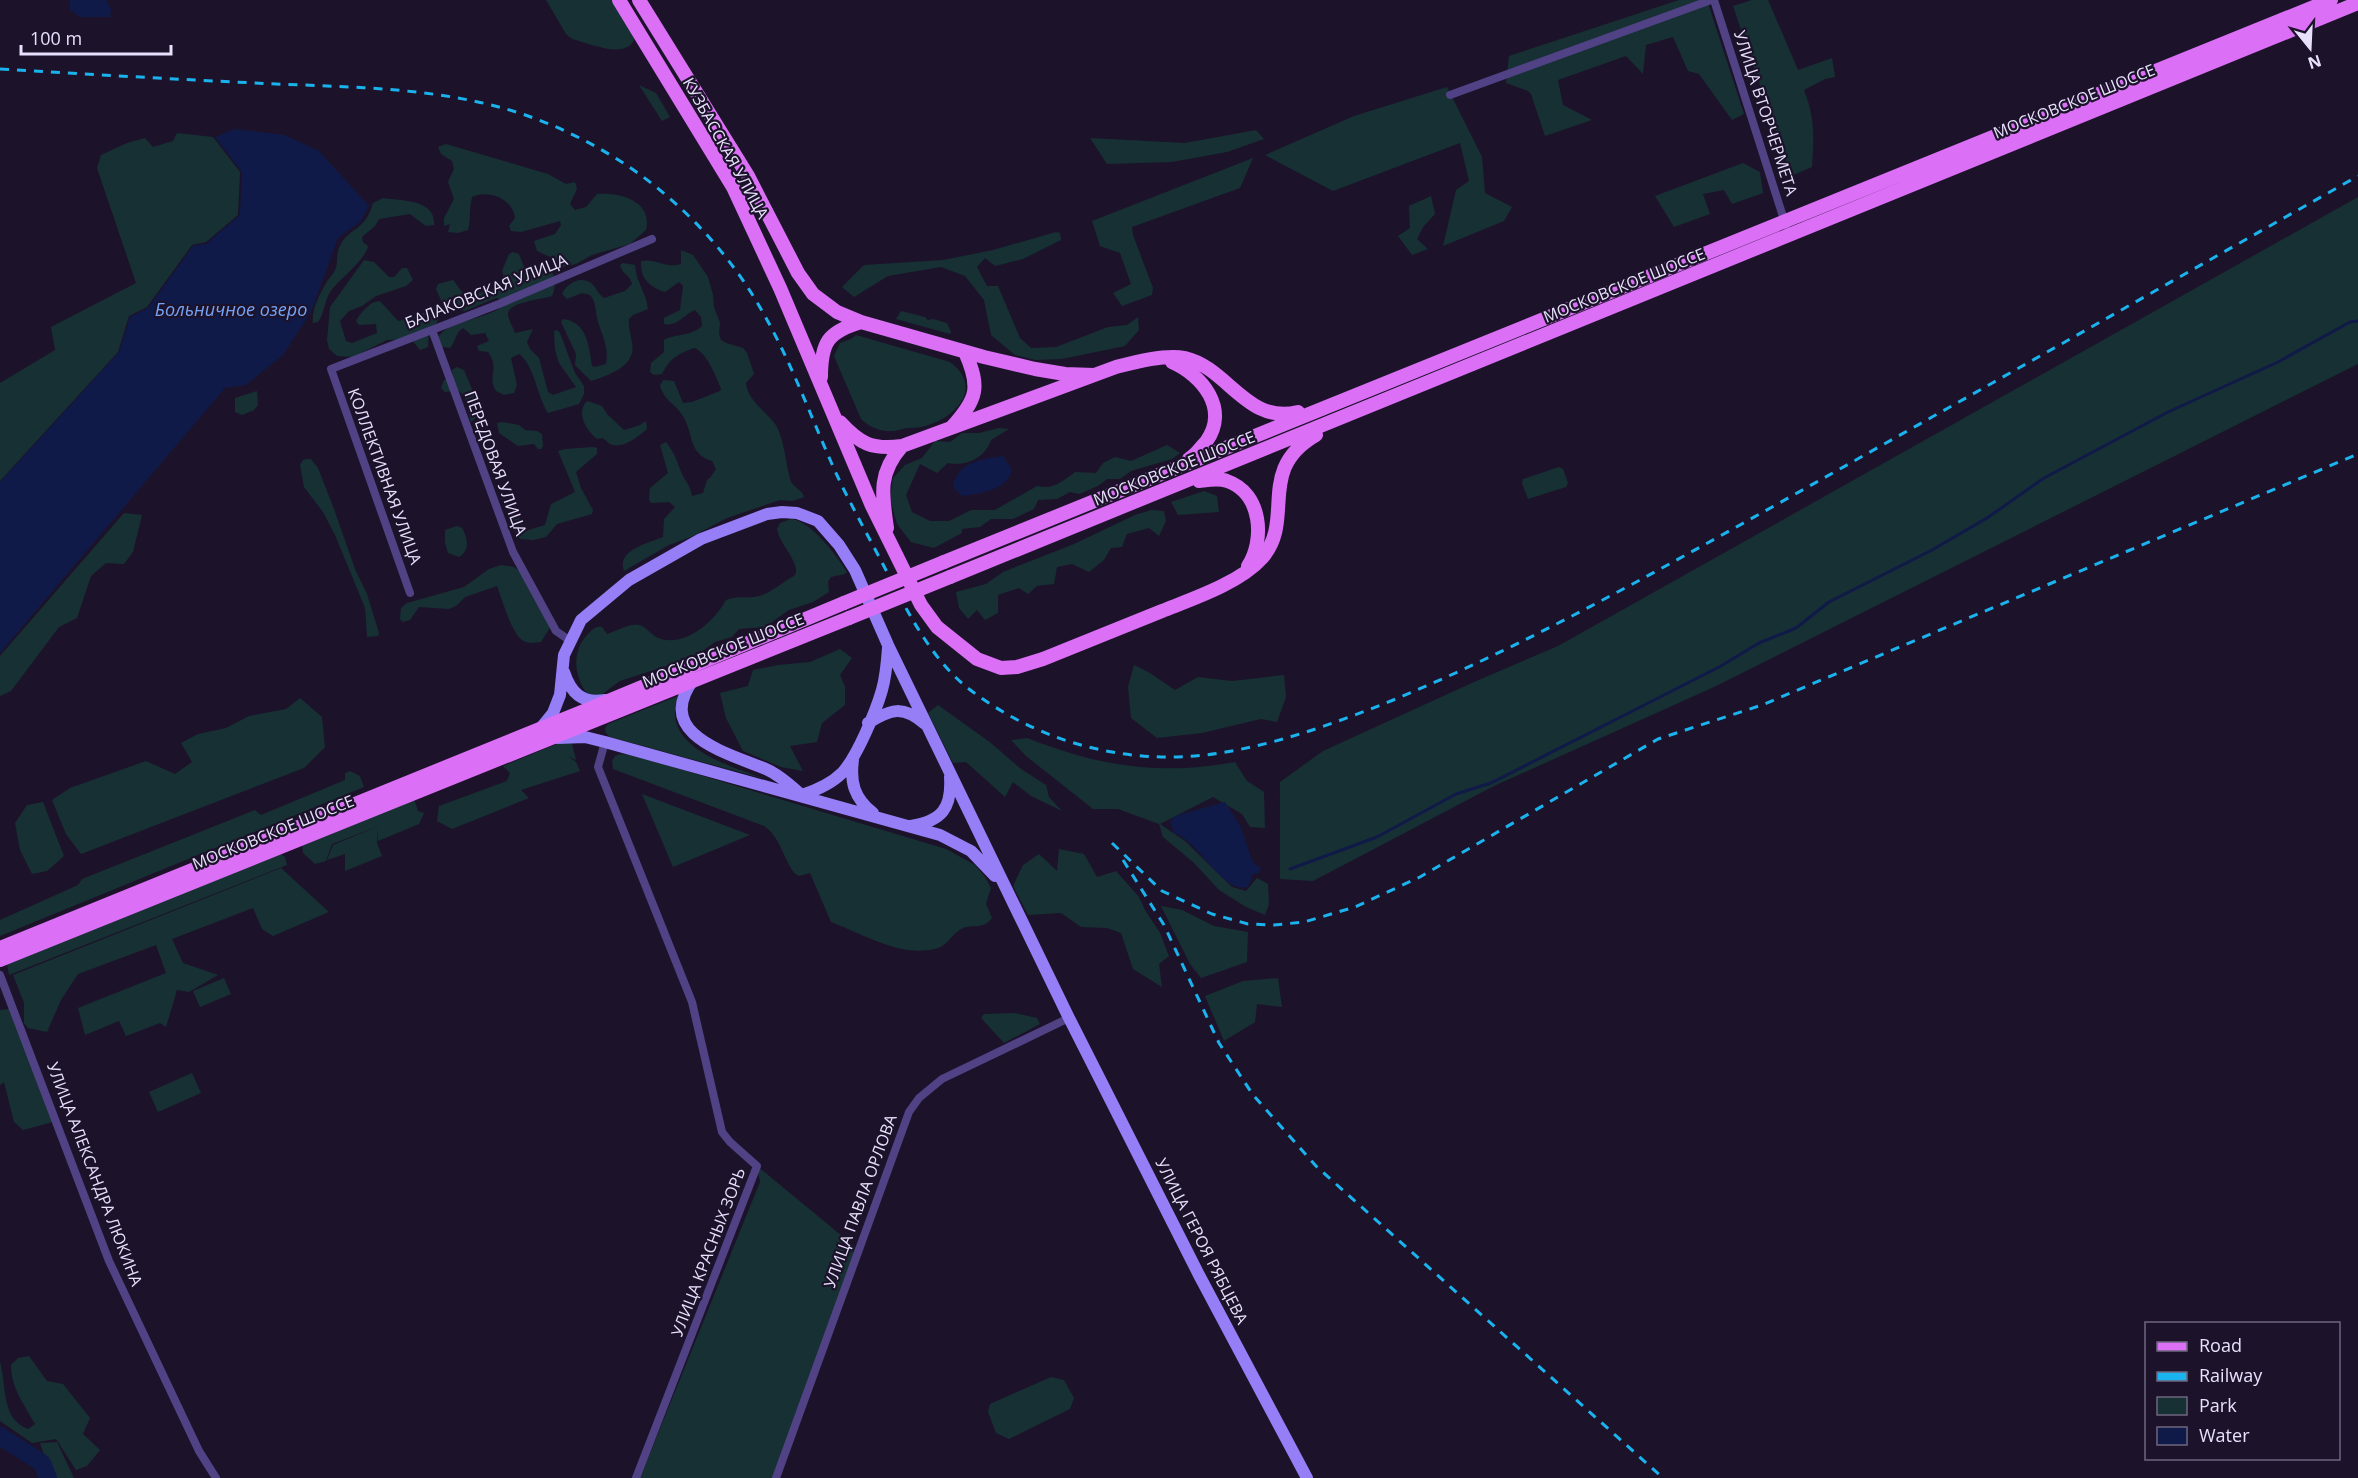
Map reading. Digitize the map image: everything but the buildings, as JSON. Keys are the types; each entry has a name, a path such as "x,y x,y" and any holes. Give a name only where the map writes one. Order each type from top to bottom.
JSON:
{"main road":[{"name":"КУЗБАССКАЯ УЛИЦА","path":"619,0 733,187 780,288 821,385"},
{"name":"КУЗБАССКАЯ УЛИЦА","path":"639,0 748,176 798,273 813,294 837,312 861,322"},
{"name":"МОСКОВСКОЕ ШОССЕ","path":"0,960 543,734 620,697 844,603 2331,0"},
{"name":"МОСКОВСКОЕ ШОССЕ","path":"0,948 543,734 694,679 849,618 2358,3"},
{"path":"1094,375 1065,374 965,352 861,322 841,328 825,344 821,356 821,385 872,506 905,575 937,627 977,659 1001,668 1017,667 1043,659 1220,588 1244,572 1262,559 1270,547 1282,473 1290,456 1295,449 1311,438 1357,412"},
{"path":"951,429 968,408 974,396 976,383 965,352"},
{"path":"834,416 855,437 867,445 886,448 902,446 1094,375 1141,361 1183,358 1204,366 1245,400 1274,414 1289,414 1350,396"},
{"path":"1164,359 1187,369 1198,378 1213,404 1214,421 1209,437 1196,455 1164,473"},
{"path":"889,539 883,491 885,472 891,458 902,446"},
{"path":"1168,489 1200,480 1216,480 1228,482 1241,490 1256,512 1259,526 1255,555 1244,572"},
{"path":"798,513 818,521 839,544 855,570 888,645 1006,888 984,862 960,844 940,835 605,742 585,737 543,734 560,696 564,655 569,640 581,620 629,580 701,539 767,514 798,513"},
{"path":"801,795 832,782 853,759 882,690 888,645"},
{"path":"562,668 567,684 584,700 596,702 620,697"},
{"path":"694,679 682,702 686,723 692,733 723,753 769,771 786,781 801,795"},
{"path":"868,723 882,715 895,711 906,711 928,727"},
{"path":"853,759 851,774 857,796 864,806 878,817"},
{"path":"907,826 936,819 945,809 951,794 949,770"},
{"name":"УЛИЦА ГЕРОЯ РЯБЦЕВА","path":"1006,888 1199,1275 1307,1478"}],"street":[{"path":"1450,96 1712,0"},
{"name":"УЛИЦА ВТОРЧЕРМЕТА","path":"1712,0 1789,235"},
{"name":"БАЛАКОВСКАЯ УЛИЦА","path":"331,369 499,304 652,239"},
{"name":"ПЕРЕДОВАЯ УЛИЦА","path":"432,330 513,552 556,632 569,640"},
{"name":"КОЛЛЕКТИВНАЯ УЛИЦА","path":"331,369 410,592"},
{"name":"УЛИЦА КРАСНЫХ ЗОРЬ","path":"605,742 598,768 692,1002 722,1132 757,1166 636,1478"},
{"name":"УЛИЦА АЛЕКСАНДРА ЛЮКИНА","path":"0,975 109,1261 199,1451 216,1478"},
{"name":"УЛИЦА ПАВЛА ОРЛОВА","path":"776,1478 909,1112 919,1098 942,1079 1069,1018"}],"green space":[{"path":"546,0 612,0 635,38 630,45 616,49 597,47 572,39 566,34"},
{"path":"1679,0 1707,0 1744,114 1732,120 1699,74 1688,71 1673,37 1646,45 1643,74 1626,56 1558,80 1563,105 1592,120 1545,136 1531,94 1506,83 1509,56"},
{"path":"1752,0 1768,0 1798,70 1832,58 1835,77 1825,79 1804,90 1813,128 1812,167 1791,176 1733,6"},
{"path":"639,85 656,93 670,117 662,121"},
{"path":"1447,87 1482,157 1485,193 1512,207 1504,221 1443,246 1456,190 1469,181 1460,143 1333,191 1265,155 1354,116"},
{"path":"1256,130 1264,139 1227,152 1172,162 1107,164 1090,138 1185,143"},
{"path":"177,133 213,137 240,172 238,215 206,242 192,245 147,307 129,316 118,352 0,481 0,383 55,350 51,327 136,283 97,168 101,155 127,143 145,138 153,147 173,141"},
{"path":"446,144 548,174 566,184 575,182 577,189 570,204 575,210 586,207 597,194 615,195 633,200 645,212 646,230 630,244 592,255 576,264 554,269 552,258 537,251 534,241 555,234 561,225 560,221 521,232 511,231 509,226 515,218 513,211 499,197 486,194 472,197 468,230 458,233 448,232 450,224 444,226 444,218 454,199 448,182 454,169 452,161 441,154 438,147"},
{"path":"1253,158 1240,188 1132,227 1153,288 1152,295 1122,306 1113,293 1131,284 1120,253 1100,246 1092,221"},
{"path":"1743,163 1760,172 1763,193 1732,204 1724,190 1703,194 1710,214 1674,227 1655,196"},
{"path":"1431,196 1435,214 1423,227 1417,239 1428,249 1412,255 1398,236 1410,228 1409,206"},
{"path":"2358,197 2358,364 1714,687 1494,786 1313,881 1280,879 1280,782 1323,751 1558,646"},
{"path":"383,198 408,201 424,206 430,210 434,225 426,226 410,214 379,219 375,226 362,237 363,242 368,246 364,256 331,291 321,318 318,322 313,323 315,307 322,290 336,268 340,246 348,235 366,219 373,203"},
{"path":"1056,232 1060,233 1061,240 1023,259 995,266 985,258 977,267 987,286 998,286 1020,338 1031,348 1056,347 1108,327 1127,325 1138,317 1139,330 1125,346 1062,359 1036,360 1015,355 991,335 984,300 965,276 941,267 888,276 854,297 842,287 864,265 943,260 993,250"},
{"path":"681,250 693,255 708,277 720,323 721,340 743,348 747,353 754,374 746,383 747,389 753,400 778,429 791,482 804,497 793,501 780,500 727,518 691,537 669,545 624,571 623,564 629,553 635,548 663,537 664,519 675,507 669,502 651,503 649,500 650,488 668,473 660,445 666,442 672,451 692,496 703,493 707,480 716,469 712,461 699,454 683,416 665,396 660,386 663,380 674,381 683,403 692,402 720,391 717,378 707,359 694,348 675,357 662,374 654,375 650,372 651,363 664,352 664,340 693,332 702,326 701,317 695,310 673,324 664,324 664,318 680,310 683,286 679,282 665,292 651,285 642,273 641,261 681,264"},
{"path":"513,252 519,254 526,272 537,272 549,268 555,281 552,296 520,304 510,310 508,316 515,333 533,329 527,342 539,358 548,392 553,395 576,387 559,363 555,350 554,331 557,330 560,333 575,373 584,386 584,394 579,404 548,413 532,373 519,354 511,358 517,385 514,393 504,395 496,391 491,357 488,352 479,351 477,346 489,341 485,333 471,335 463,328 458,332 450,348 442,347 438,337 444,331 461,322 489,314 505,304 503,300 496,298 465,311 444,307 436,289 438,284 453,280 466,297 501,286 505,280 502,271 509,254"},
{"path":"364,260 374,262 389,277 394,277 402,268 407,268 413,280 406,286 376,296 362,306 349,311 340,321 346,341 352,343 377,333 376,324 359,325 356,321 366,308 380,301 398,321 418,316 434,307 439,317 436,324 429,327 428,347 420,350 411,339 387,340 353,357 337,356 329,349 327,340 330,307"},
{"path":"623,263 635,265 648,309 629,319 632,351 626,364 613,373 591,381 575,365 576,354 561,322 563,319 571,321 582,330 588,344 592,366 606,364 606,348 594,301 590,295 582,293 567,299 562,294 570,284 578,280 591,283 604,298 625,291 632,284 621,268 620,265"},
{"path":"901,311 925,317 928,320 947,323 951,332 950,334 896,319"},
{"path":"856,335 950,362 961,374 966,386 964,397 947,416 922,427 885,431 872,427 861,419 834,356 840,343"},
{"path":"457,367 464,370 482,413 471,422 462,394 459,391 445,392 441,388 444,380 453,378 452,370"},
{"path":"257,391 258,405 254,410 242,415 235,412 235,398"},
{"path":"587,401 602,406 624,430 646,421 647,429 620,445 610,444 602,438 597,439 586,427 582,416"},
{"path":"497,423 519,425 525,430 542,434 543,446 538,449 534,444 518,446 499,433"},
{"path":"999,428 1009,429 991,440 980,456 968,462 948,463 937,473 920,464 906,495 912,512 930,521 949,521 971,510 995,510 1037,486 1053,486 1075,472 1096,473 1103,463 1115,457 1131,461 1167,445 1180,453 1172,459 1131,471 1120,479 1107,479 1098,486 1079,494 1070,492 1057,499 1038,500 1034,509 1013,519 991,519 980,527 962,529 962,533 934,548 911,542 897,524 890,499 893,478 905,465 922,458 935,441 950,442 962,433 979,433"},
{"path":"597,448 597,454 576,472 581,488 593,510 592,514 557,524 546,537 533,540 520,539 510,521 509,509 517,512 525,531 545,525 551,504 575,492 558,451"},
{"path":"311,459 318,468 355,569 367,594 378,636 367,637 365,608 335,535 323,512 304,487 300,465 303,460"},
{"path":"1559,467 1563,469 1568,483 1566,487 1528,499 1522,483 1523,479"},
{"path":"1204,491 1217,496 1219,512 1178,515 1171,502"},
{"path":"1151,510 1164,511 1166,521 1159,536 1149,528 1127,534 1122,547 1111,548 1104,560 1089,572 1072,564 1057,567 1054,584 1037,586 1028,594 1019,588 998,595 998,613 985,620 977,610 968,619 959,608 956,592 986,584 1003,572"},
{"path":"124,513 142,515 133,552 124,564 106,563 91,576 77,618 59,627 11,691 0,696 0,656"},
{"path":"791,519 806,525 814,532 830,548 847,572 831,577 828,582 829,592 813,602 789,610 765,627 739,629 732,637 715,642 694,657 620,681 601,695 589,696 580,682 576,666 578,649 592,630 602,627 607,634 627,626 639,625 658,638 678,639 698,631 707,624 726,600 755,597 769,592 796,573 794,563 777,529 780,523"},
{"path":"457,526 462,528 467,544 465,551 459,557 448,553 445,543 445,530"},
{"path":"501,565 528,573 551,626 541,642 527,642 518,636 497,586 465,597 449,609 419,607 410,620 403,622 400,619 401,608 407,603 464,587 489,569"},
{"path":"840,649 852,658 840,675 845,687 845,705 822,723 817,742 790,746 803,771 781,767 743,751 726,718 720,693 748,686 753,670 810,662"},
{"path":"1134,665 1175,690 1198,677 1232,681 1284,675 1286,697 1277,722 1261,719 1202,733 1157,738 1131,718 1128,687"},
{"path":"678,696 675,715 678,728 686,739 710,757 765,779 610,737 606,733 605,728 608,724"},
{"path":"300,698 322,717 325,747 304,768 81,854 66,834 52,800 70,788 146,761 175,774 192,762 181,743 198,734 226,728 249,716 286,709"},
{"path":"938,705 991,743 1021,769 1046,785 1049,797 1062,811 1031,796 1013,782 1005,797 966,762 953,763 928,713"},
{"path":"1027,738 1079,756 1129,766 1180,768 1235,762 1247,781 1264,792 1265,828 1250,827 1242,814 1213,797 1160,824 1185,841 1232,887 1246,891 1257,878 1268,884 1269,904 1265,915 1246,907 1219,890 1194,863 1163,837 1159,824 1118,809 1093,809 1026,756 1011,740"},
{"path":"564,741 572,744 576,760 568,756 576,762 580,771 521,790 529,798 452,829 437,821 439,806 507,781 510,773 503,766"},
{"path":"633,755 946,849 975,865 985,877 991,888 986,904 992,918 982,925 963,928 942,946 925,951 883,944 831,922 810,873 799,876 795,873 776,838 764,826 613,769 612,761 615,756"},
{"path":"350,771 360,776 364,787 0,936 0,920 78,885 82,879 255,810 261,815 345,780 345,773"},
{"path":"642,794 750,835 673,867"},
{"path":"414,799 418,811 424,813 419,824 378,841 378,829 377,843 382,856 345,871 345,854 327,860 333,845 379,826 332,844 326,861 315,864 303,853 302,843"},
{"path":"43,802 64,856 47,871 32,874 20,850 15,823 27,805"},
{"path":"1059,849 1084,854 1097,877 1116,871 1139,897 1160,933 1169,956 1159,964 1162,987 1133,969 1121,933 1107,928 1081,927 1061,913 1028,915 1013,886 1023,865 1039,854 1057,871"},
{"path":"279,853 285,857 287,865 9,975 7,964"},
{"path":"281,868 329,912 273,936 262,929 253,908 172,939 183,963 218,975 189,992 177,990 166,1027 160,1023 126,1036 119,1021 85,1035 78,1008 166,973 156,945 78,974 61,1000 47,1032 28,1028 24,1023 24,1003 13,975"},
{"path":"1161,906 1182,910 1214,926 1248,932 1247,962 1201,978 1190,964"},
{"path":"224,978 231,994 200,1007 193,991"},
{"path":"1278,978 1282,1007 1257,1004 1255,1022 1224,1041 1205,996 1243,981"},
{"path":"9,1009 53,1122 23,1130 14,1122 4,1082 0,1085 0,1010"},
{"path":"1015,1013 1037,1018 1040,1024 1004,1043 981,1018 984,1014"},
{"path":"192,1073 201,1093 158,1112 149,1092"},
{"path":"757,1166 859,1250 776,1478 640,1478 760,1182"},
{"path":"29,1356 47,1381 63,1384 90,1418 83,1434 100,1450 87,1466 76,1470 56,1439 32,1443 0,1421 0,1362 6,1400 13,1417 28,1429 35,1424 19,1396 13,1381 11,1365 18,1358"},
{"path":"1051,1377 1064,1380 1074,1398 1070,1409 1009,1439 996,1433 988,1412 990,1404"},
{"path":"57,1442 74,1478 52,1478 40,1443"}],"water":[{"path":"70,0 106,0 111,9 110,17 80,17 70,10"},
{"name":"Больничное озеро","path":"235,129 284,135 319,151 369,206 361,221 338,238 311,312 283,355 246,385 225,388 0,653 0,482 119,352 130,317 148,308 193,246 206,244 240,215 242,172 215,137"},
{"path":"1003,456 1012,470 1009,477 999,487 962,496 953,487 955,479 965,467 972,463"},
{"path":"1225,802 1241,827 1252,861 1261,869 1259,873 1253,874 1248,887 1238,887 1219,875 1193,846 1174,833 1170,822 1175,816"}],"waterway":[{"path":"1290,869 1377,837 1456,794 1491,783 1721,666 1759,643 1796,628 1829,602 1932,550 1987,518 2044,478 2168,412 2278,362 2350,322 2358,321"},
{"path":"0,1436 42,1463 48,1478"}],"railway":[{"path":"0,69 376,89 466,99 540,120 612,156 658,188 700,227 719,248 752,294 787,359 853,508 913,621 944,665 969,689 1033,728 1073,743 1107,751 1160,757 1195,756 1244,749 1340,721 1435,682 1531,637 1719,537 2358,176"},
{"path":"1112,843 1162,891 1212,914 1248,924 1274,925 1304,922 1355,907 1420,877 1658,739 1762,705 2358,454"},
{"path":"1123,860 1164,925 1219,1043 1253,1095 1316,1166 1663,1478"}]}
